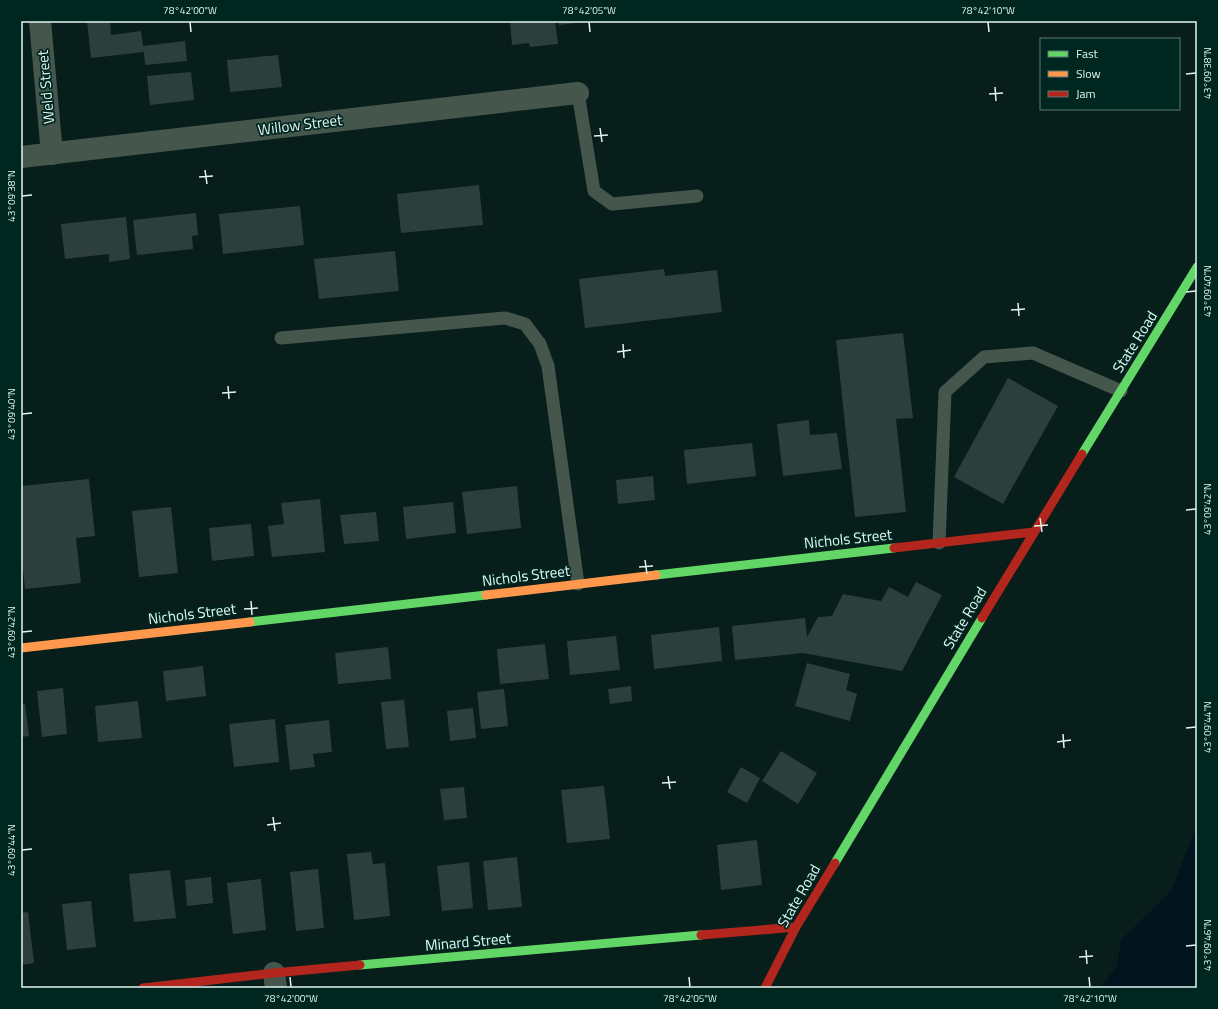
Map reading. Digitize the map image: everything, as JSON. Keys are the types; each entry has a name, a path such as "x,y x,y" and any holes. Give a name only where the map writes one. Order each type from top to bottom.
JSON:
{"street":[{"name":"Weld Street","path":"40,21 52,154"},
{"name":"Willow Street","path":"21,157 578,93"},
{"name":"State Road","path":"765,988 796,927 1034,532 1197,267"},
{"name":"Nichols Street","path":"21,648 1034,532"},
{"name":"Minard Street","path":"143,988 275,981 796,927"}],"lane":[{"path":"578,93 594,191 612,204 697,196"},
{"path":"281,338 506,318 525,324 540,344 548,366 578,584"},
{"path":"939,543 945,392 984,357 1033,354 1121,391"}],"water":[{"path":"1197,828 1197,988 1100,988 1117,966 1121,940 1172,890 1194,832"}],"building":[{"path":"87,21 110,21 111,35 141,31 143,46 185,41 187,61 145,65 144,52 91,58"},
{"path":"510,21 555,21 558,44 530,47 529,43 512,45"},
{"path":"558,21 585,21 585,22 559,25"},
{"path":"278,55 282,87 230,92 227,60"},
{"path":"191,72 194,100 150,105 147,76"},
{"path":"479,185 483,225 401,233 397,194"},
{"path":"300,206 304,245 223,254 219,214"},
{"path":"196,213 198,235 192,236 193,249 137,255 133,220"},
{"path":"126,217 130,259 109,262 109,254 65,259 61,224"},
{"path":"395,251 399,291 319,299 314,259"},
{"path":"664,269 665,276 717,270 722,312 585,328 579,279"},
{"path":"903,333 913,418 896,419 906,512 855,517 836,340"},
{"path":"1008,378 1058,406 1003,504 954,477"},
{"path":"809,420 810,435 837,433 842,469 783,476 777,424"},
{"path":"752,443 756,476 687,484 684,450"},
{"path":"653,476 655,500 618,504 616,480"},
{"path":"89,479 95,536 76,538 81,583 25,589 21,549 21,486"},
{"path":"517,486 521,528 467,534 462,492"},
{"path":"320,499 325,552 272,557 268,526 284,524 281,503"},
{"path":"453,502 456,533 406,539 403,507"},
{"path":"171,507 178,573 139,577 132,511"},
{"path":"376,512 379,541 344,544 340,515"},
{"path":"251,524 254,556 212,561 209,528"},
{"path":"916,582 942,595 902,671 803,653 735,660 732,626 805,618 807,637 818,617 832,616 843,594 881,601 889,587 908,597"},
{"path":"719,627 722,661 654,669 651,635"},
{"path":"616,636 620,670 570,675 567,641"},
{"path":"545,644 549,679 500,684 497,649"},
{"path":"388,647 391,679 338,684 335,653"},
{"path":"807,663 850,674 846,690 857,694 850,721 795,706"},
{"path":"203,666 206,696 166,701 163,671"},
{"path":"631,686 632,701 610,704 608,689"},
{"path":"63,688 67,734 42,737 37,691"},
{"path":"504,689 508,726 481,729 477,692"},
{"path":"404,700 409,747 386,749 381,702"},
{"path":"138,701 142,738 98,742 95,706"},
{"path":"21,704 25,704 29,736 21,737"},
{"path":"473,708 476,738 450,741 447,711"},
{"path":"275,719 279,762 234,767 229,724"},
{"path":"329,720 332,752 313,754 315,767 290,770 285,725"},
{"path":"781,751 817,773 798,804 762,781"},
{"path":"741,767 760,778 747,803 727,792"},
{"path":"604,786 610,839 567,843 561,790"},
{"path":"464,787 467,818 444,820 440,789"},
{"path":"757,840 762,885 721,890 717,845"},
{"path":"371,852 373,864 385,863 390,916 354,920 347,854"},
{"path":"517,857 522,907 488,910 483,861"},
{"path":"469,862 473,908 442,911 437,866"},
{"path":"318,869 324,928 296,931 290,872"},
{"path":"170,870 176,918 134,922 129,874"},
{"path":"211,877 213,903 187,906 185,880"},
{"path":"261,879 266,930 233,934 227,883"},
{"path":"91,901 96,947 67,950 62,904"},
{"path":"28,912 34,963 21,965 21,913"}],"traffic: fast":[{"path":"1082,454 1197,267"},
{"path":"656,575 894,548"},
{"path":"250,622 486,595"},
{"path":"835,863 982,618"},
{"path":"360,965 701,935"}],"traffic: slow":[{"path":"486,595 656,575"},
{"path":"21,648 250,622"}],"traffic: jam":[{"path":"982,618 1082,454"},
{"path":"894,548 1034,532"},
{"path":"765,988 796,927 835,863"},
{"path":"701,935 796,927"},
{"path":"143,988 360,965"}]}
